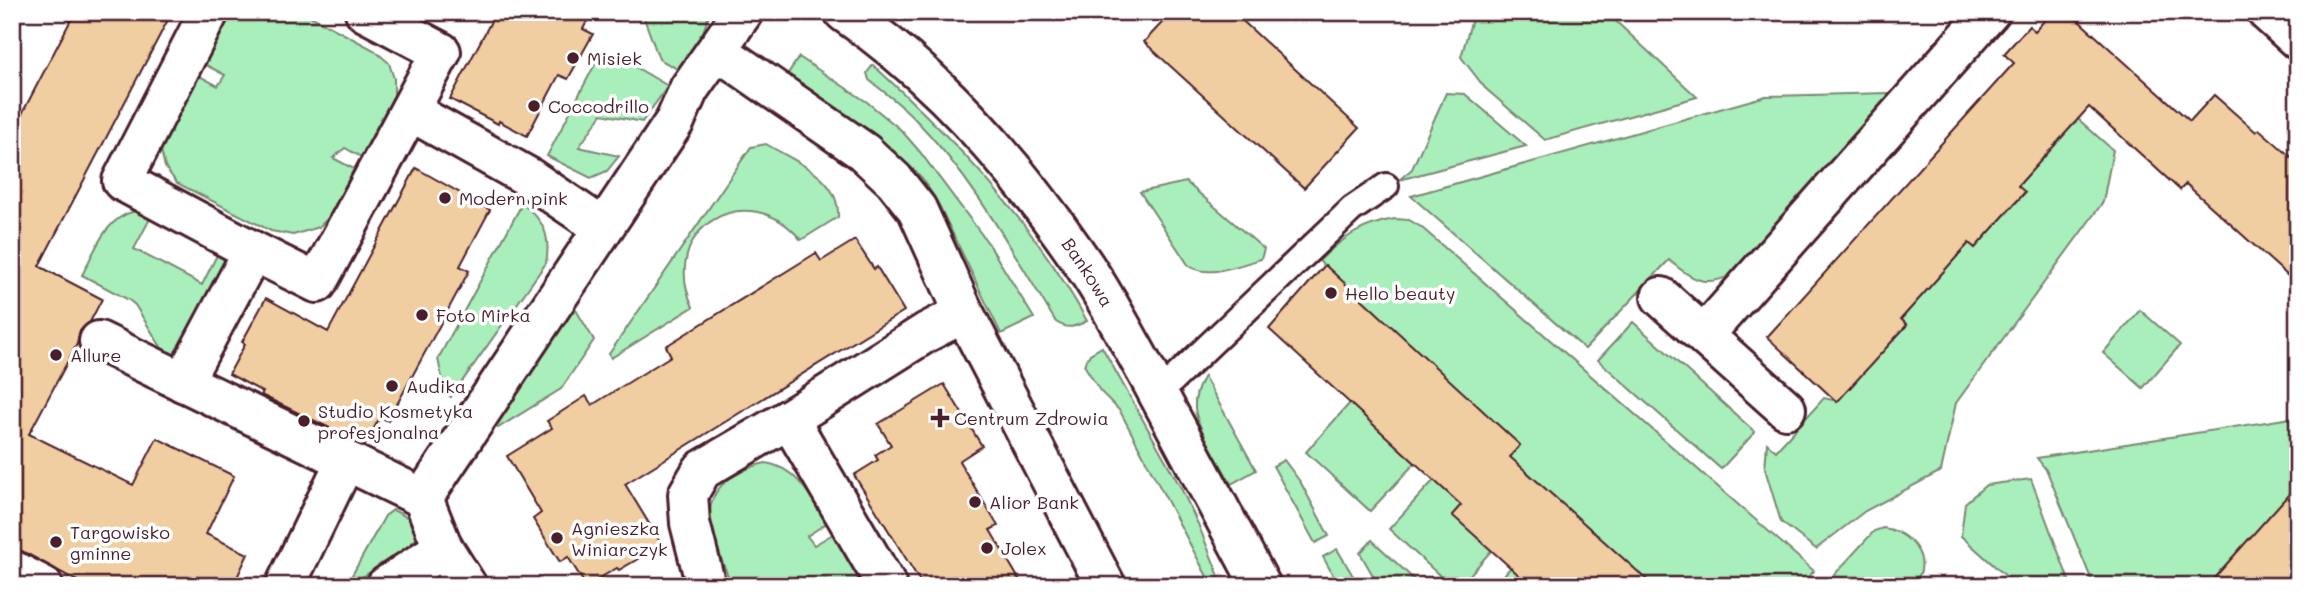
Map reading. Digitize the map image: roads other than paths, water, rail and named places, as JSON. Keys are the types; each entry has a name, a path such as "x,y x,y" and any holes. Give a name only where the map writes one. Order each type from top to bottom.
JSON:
{"street":[{"path":"209,12 122,181 317,283 441,52 365,12"},
{"path":"423,498 675,121 689,89 743,12"},
{"name":"Bankowa","path":"844,12 878,35 960,110 1022,180 1077,254 1158,394 1261,586"},
{"path":"1704,335 1990,12"},
{"path":"2267,12 2298,40"},
{"path":"717,50 864,152 894,180 917,209 964,313 1106,586"},
{"path":"410,111 528,177 602,227"},
{"path":"183,382 253,251"},
{"path":"1661,297 1786,409"},
{"path":"706,586 690,523 688,494 702,470 928,332 964,313"},
{"path":"99,341 423,498 443,548 467,586"},
{"path":"789,419 887,586"},
{"path":"285,586 345,462"},
{"path":"386,586 443,548"},
{"path":"12,570 43,586"}],"lane":[{"path":"1158,394 1352,209 1387,186"}],"place":[{"name":"Misiek","path":"573,58"},
{"name":"Coccodrillo","path":"534,106"},
{"name":"Modern pink","path":"445,198"},
{"name":"Hello beauty","path":"1331,293"},
{"name":"Foto Mirka","path":"422,315"},
{"name":"Allure","path":"56,355"},
{"name":"Audika","path":"392,386"},
{"name":"Centrum Zdrowia","path":"940,418"},
{"name":"Studio Kosmetyka profesjonalna","path":"304,421"},
{"name":"Alior Bank","path":"975,502"},
{"name":"Agnieszka Winiarczyk","path":"557,538"},
{"name":"Targowisko gminne","path":"56,542"},
{"name":"Jolex","path":"987,548"}]}
